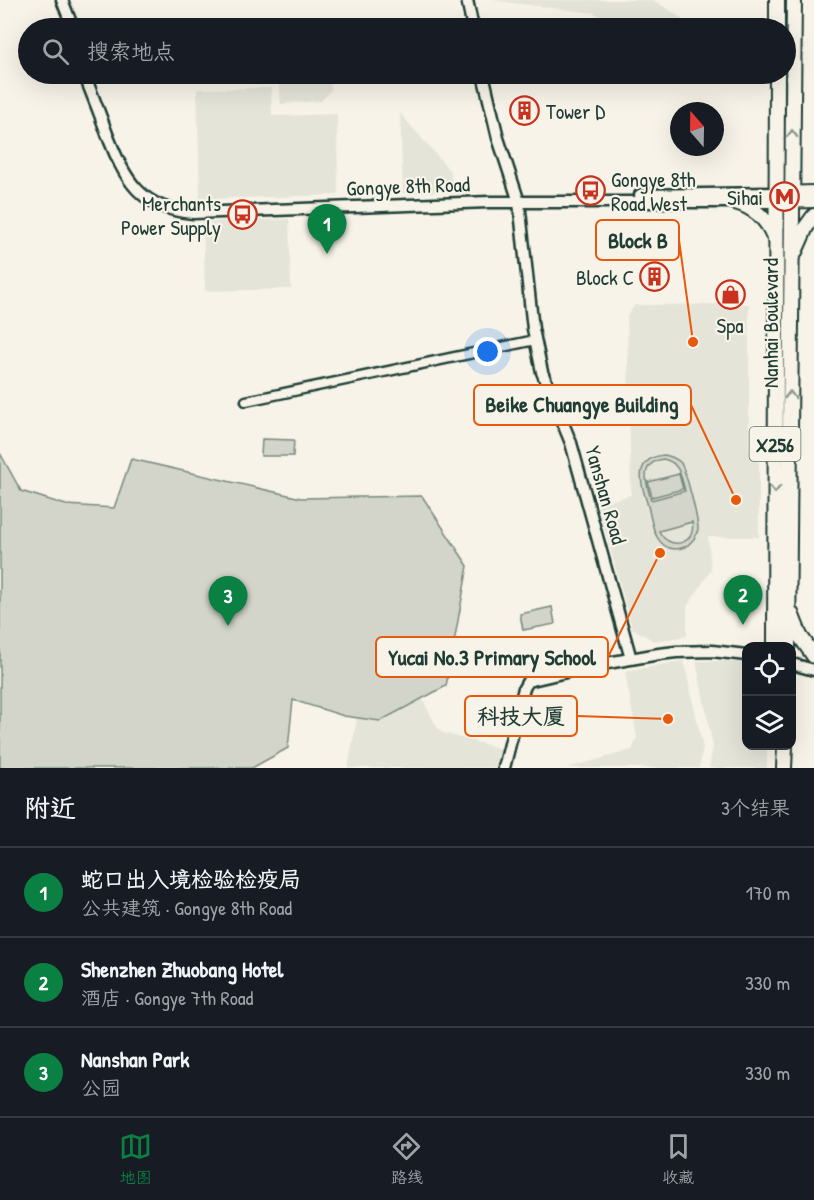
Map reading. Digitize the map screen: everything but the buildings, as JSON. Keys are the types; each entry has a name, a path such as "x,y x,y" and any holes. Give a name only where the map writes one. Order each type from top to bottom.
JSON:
{"main road":[{"path":"777,0 777,18"},
{"name":"Nanhai Boulevard","path":"794,0 794,18"},
{"name":"Nanhai Boulevard","path":"775,642 777,84"},
{"name":"Nanhai Boulevard","path":"788,642 793,84"},
{"name":"Gongye 8th Road","path":"791,197 814,192"},
{"name":"Gongye 8th Road","path":"776,197 814,201"},
{"path":"735,202 748,206 763,218 776,242"},
{"path":"791,265 803,233 814,216"},
{"path":"789,600 792,619 800,636 814,656"},
{"path":"775,768 776,750"},
{"path":"784,768 785,750"}],"street":[{"path":"55,0 62,18"},
{"path":"62,0 69,18"},
{"path":"467,0 471,18"},
{"name":"Gongye 8th Road","path":"88,84 128,180 146,197 178,212 518,199 735,202 776,197"},
{"name":"Gongye 8th Road","path":"95,84 128,166 150,192 178,205 776,197"},
{"name":"Yanshan Road","path":"485,84 498,138 518,199 535,340 542,372 571,443 631,659"},
{"path":"246,401 535,340"},
{"path":"504,768 524,688 528,681 596,665 676,652 712,651 742,654"},
{"path":"796,665 814,670"}],"shaded area":[{"path":"490,0 653,0 680,18 602,18 594,13"},
{"path":"280,84 331,84 331,90 321,101 281,104"},
{"path":"271,88 272,116 337,114 338,195 200,199 197,89"},
{"path":"400,113 451,172 452,191 403,193"},
{"path":"289,219 291,289 205,291 203,222"},
{"path":"749,304 749,450 759,463 759,537 708,537 711,570 687,607 687,636 654,641 632,628 598,504 631,495 627,316 635,305"},
{"path":"262,439 294,440 293,456 261,456"},
{"path":"0,453 21,491 66,505 114,508 131,459 301,498 422,496 468,566 446,686 380,721 344,716 293,700 288,748 252,768 0,768"},
{"path":"664,455 680,462 688,484 698,529 696,536 685,547 668,548 658,539 653,526 641,474 643,467 650,459","holes":["663,459 673,463 676,467 685,491 651,500 646,481 647,469 655,461","692,522 690,536 681,543 669,542 659,531"]},
{"path":"679,474 683,489 652,497 648,482"},
{"path":"552,607 555,624 523,630 520,614"},
{"path":"684,661 703,748 699,768 567,768 632,750 637,737 625,672"},
{"path":"696,661 742,663 742,750 767,750 767,768 709,768 713,746"},
{"path":"422,698 437,727 443,733 502,749 497,768 348,768 357,718 380,721"}],"place":[{"name":"Tower D","path":"525,111"},
{"name":"Gongye 8th Road West","path":"590,191"},
{"name":"Sihai","path":"784,197"},
{"name":"Merchants Power Supply","path":"242,215"},
{"name":"蛇口出入境检验检疫局","path":"327,254"},
{"name":"Block C","path":"655,277"},
{"name":"Spa","path":"730,294"},
{"name":"Block B","path":"693,342"},
{"name":"Beike Chuangye Building","path":"736,500"},
{"name":"Yucai No.3 Primary School","path":"660,553"},
{"name":"Shenzhen Zhuobang Hotel","path":"743,625"},
{"name":"Nanshan Park","path":"228,626"},
{"name":"科技大厦","path":"668,719"}]}
